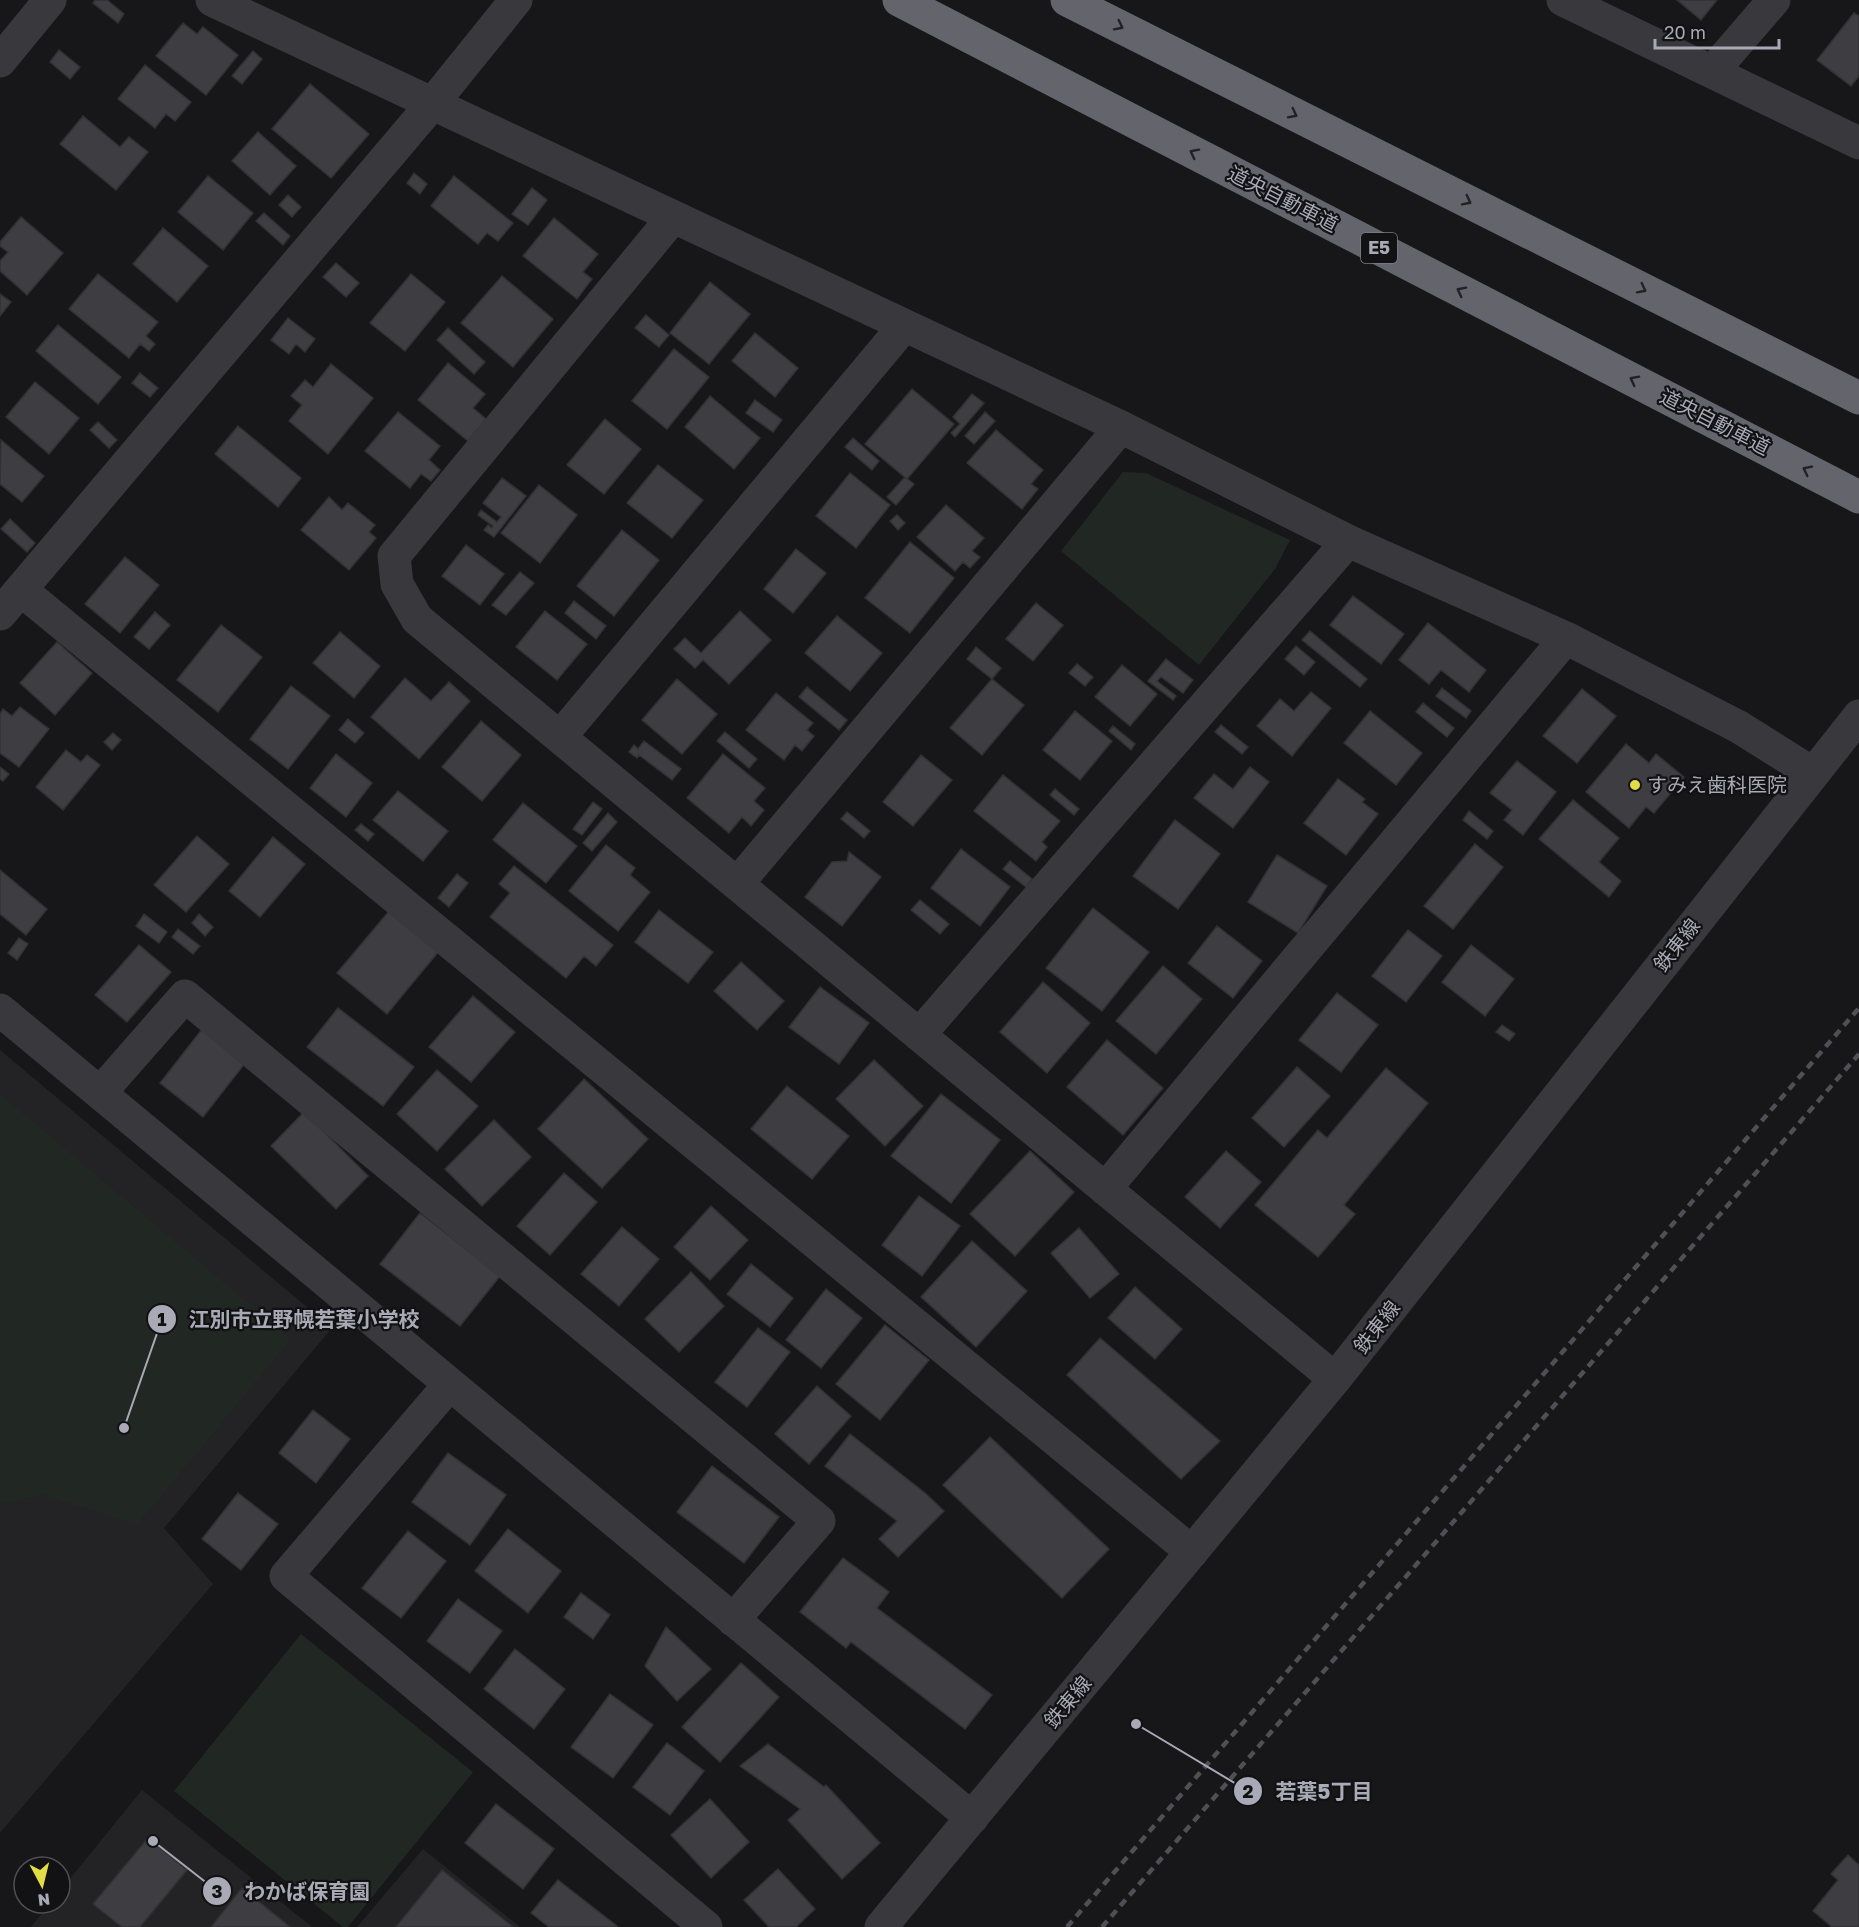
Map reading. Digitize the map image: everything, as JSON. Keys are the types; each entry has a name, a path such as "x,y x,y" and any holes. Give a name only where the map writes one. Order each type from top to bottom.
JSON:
{"highway":[{"name":"道央自動車道","path":"899,0 1859,497"},
{"path":"1067,0 1859,398"}],"street":[{"path":"0,61 50,0"},
{"path":"212,0 1121,427 1348,541 1566,638 1739,727 1812,773"},
{"path":"516,0 432,104 10,602 1192,1552"},
{"path":"1563,0 1859,143"},
{"path":"1712,72 1774,0"},
{"path":"673,217 394,556 397,584 417,619 1335,1379"},
{"path":"560,737 904,326"},
{"path":"737,884 1121,427"},
{"path":"919,1035 1348,541"},
{"path":"1105,1189 1566,638"},
{"name":"鉄東線","path":"881,1927 1335,1379 1859,716"},
{"path":"100,1093 185,996 810,1513 819,1521 733,1620"},
{"path":"0,1010 972,1818"},
{"path":"450,1384 286,1576 706,1927"}],"shaded area":[{"path":"1123,472 1146,473 1290,540 1275,569 1199,665 1061,551"},
{"path":"0,1050 332,1328 164,1528 213,1584 0,1833"},
{"path":"0,1094 291,1339 138,1524 42,1495 0,1504"},
{"path":"301,1634 473,1772 348,1927 343,1927 174,1791"},
{"path":"142,1790 312,1927 31,1927 40,1915 72,1915 72,1876"},
{"path":"423,1849 520,1927 357,1927"}],"building":[{"path":"95,0 107,0 124,14 118,23 93,3"},
{"path":"1677,0 1717,0 1701,20"},
{"path":"1854,13 1859,16 1859,76 1851,86 1817,60"},
{"path":"183,23 197,34 203,27 238,55 206,95 156,56"},
{"path":"59,50 80,67 70,79 50,62"},
{"path":"253,51 262,59 242,84 232,76"},
{"path":"145,65 191,102 175,121 166,114 155,128 118,99"},
{"path":"310,84 369,134 331,178 272,129"},
{"path":"83,116 120,147 129,137 148,152 116,190 60,144"},
{"path":"258,132 296,166 270,195 232,161"},
{"path":"414,173 427,184 420,194 407,183"},
{"path":"208,176 253,213 223,250 178,212"},
{"path":"454,176 513,223 498,241 487,233 478,244 431,206"},
{"path":"532,188 547,200 528,225 512,214"},
{"path":"288,195 301,207 292,217 279,205"},
{"path":"264,213 290,236 283,245 256,221"},
{"path":"21,217 63,253 27,295 0,271 0,261 8,252 0,246 0,242"},
{"path":"554,218 598,254 583,272 592,279 577,299 523,256"},
{"path":"163,228 208,266 177,302 133,264"},
{"path":"336,263 359,283 346,297 323,277"},
{"path":"98,274 158,322 146,336 155,344 149,351 140,344 129,358 69,309"},
{"path":"411,274 445,302 405,351 370,323"},
{"path":"502,276 553,319 513,367 461,323"},
{"path":"710,282 750,314 709,364 670,333"},
{"path":"0,294 11,302 0,316"},
{"path":"646,315 669,335 659,347 635,328"},
{"path":"288,318 315,339 305,352 296,344 289,354 271,340"},
{"path":"58,325 121,377 98,404 36,351"},
{"path":"448,328 485,362 474,374 437,340"},
{"path":"755,333 798,368 775,397 732,361"},
{"path":"674,349 709,377 667,429 632,401"},
{"path":"448,363 485,394 473,408 486,419 468,441 418,400"},
{"path":"331,364 373,398 328,454 289,421 302,405 291,396 305,380 313,387"},
{"path":"140,373 158,388 150,397 132,383"},
{"path":"35,382 79,418 49,454 6,417"},
{"path":"912,389 954,424 907,479 865,444"},
{"path":"972,394 984,403 955,437 951,433 960,424 953,417"},
{"path":"710,396 760,438 734,469 685,427"},
{"path":"755,400 782,420 773,432 746,413"},
{"path":"398,412 440,446 429,460 440,470 431,481 421,474 410,488 365,451"},
{"path":"985,412 995,421 974,444 965,436"},
{"path":"605,419 641,449 604,494 567,465"},
{"path":"98,422 117,440 109,448 90,430"},
{"path":"238,426 301,478 278,507 215,454"},
{"path":"996,430 1043,470 1031,484 1038,489 1022,509 967,463"},
{"path":"853,438 879,461 872,470 845,447"},
{"path":"1,440 44,476 22,502 0,484"},
{"path":"658,465 703,500 672,538 627,503"},
{"path":"850,473 890,505 856,548 816,516"},
{"path":"905,477 914,484 896,505 887,497"},
{"path":"502,478 526,496 494,537 484,530 488,525 492,528 493,526 478,515 481,510 497,522 501,517 483,503"},
{"path":"539,485 577,515 540,563 501,533"},
{"path":"329,497 342,510 348,503 375,525 369,532 376,538 349,570 301,530"},
{"path":"946,505 984,538 972,551 980,557 970,568 963,562 955,571 917,537"},
{"path":"897,515 905,523 898,530 890,521"},
{"path":"10,519 35,543 27,552 1,529"},
{"path":"622,530 659,560 614,616 577,586"},
{"path":"910,542 954,578 910,633 865,598"},
{"path":"466,545 504,574 480,605 442,576"},
{"path":"796,549 826,573 793,613 764,589"},
{"path":"125,557 159,585 120,633 85,604"},
{"path":"520,572 534,583 506,615 492,605"},
{"path":"1353,596 1404,634 1381,664 1330,625"},
{"path":"574,601 606,626 596,639 565,613"},
{"path":"1036,603 1063,625 1033,661 1006,639"},
{"path":"545,611 587,644 557,680 516,647"},
{"path":"740,611 771,640 729,684 703,660 695,668 674,649 685,638 701,653"},
{"path":"155,612 170,625 149,649 134,637"},
{"path":"837,616 882,653 850,691 805,653"},
{"path":"1428,623 1486,670 1469,692 1441,670 1429,684 1399,660"},
{"path":"221,625 262,657 218,712 177,680"},
{"path":"1310,631 1367,679 1360,687 1302,640"},
{"path":"340,632 380,666 354,698 313,663"},
{"path":"57,642 92,673 55,715 20,683"},
{"path":"1296,646 1315,662 1304,675 1285,659"},
{"path":"976,647 1001,668 992,679 967,659"},
{"path":"1166,659 1193,680 1183,693 1161,677 1157,681 1176,696 1173,700 1148,681"},
{"path":"1077,664 1093,677 1085,686 1069,673"},
{"path":"1122,665 1157,694 1130,726 1095,697"},
{"path":"405,678 431,701 449,682 470,701 419,759 371,717"},
{"path":"677,679 717,714 682,754 642,720"},
{"path":"992,679 1024,705 982,755 950,728"},
{"path":"291,686 330,716 288,769 250,739"},
{"path":"807,687 847,720 839,730 799,697"},
{"path":"1442,688 1471,711 1466,718 1436,696"},
{"path":"1582,689 1616,716 1577,763 1543,736"},
{"path":"1311,692 1331,708 1292,756 1257,726 1280,699 1294,711"},
{"path":"776,693 813,723 807,730 814,736 802,751 795,745 784,760 746,730"},
{"path":"1423,703 1454,728 1447,737 1416,712"},
{"path":"20,707 49,729 19,767 0,753 0,714 3,709 12,716"},
{"path":"1075,711 1112,741 1080,780 1043,750"},
{"path":"1370,711 1422,753 1396,785 1344,743"},
{"path":"348,719 364,733 355,743 339,730"},
{"path":"481,721 521,755 482,801 442,767"},
{"path":"1221,725 1248,747 1242,754 1215,732"},
{"path":"1113,726 1135,744 1131,750 1109,731"},
{"path":"725,732 757,759 749,768 717,741"},
{"path":"113,733 121,740 112,750 104,742"},
{"path":"644,741 681,769 672,780 639,755 637,758 629,752 634,745 638,749"},
{"name":"すみえ歯科医院","path":"1626,744 1649,763 1656,754 1684,777 1654,813 1646,807 1629,828 1586,792"},
{"path":"66,750 81,762 87,755 100,765 63,810 36,787"},
{"path":"336,754 372,783 346,817 310,788"},
{"path":"723,754 765,788 754,801 764,810 751,826 742,817 729,833 687,798"},
{"path":"921,755 952,780 913,826 883,802"},
{"path":"1517,761 1556,792 1523,835 1504,820 1512,810 1490,793"},
{"path":"0,767 9,774 3,781 0,779"},
{"path":"1250,767 1269,782 1233,828 1194,798 1214,774 1233,789"},
{"path":"1003,775 1060,821 1042,842 1047,847 1036,861 974,811"},
{"path":"1338,779 1365,799 1362,802 1378,814 1346,855 1304,823"},
{"path":"1055,789 1079,809 1074,815 1050,795"},
{"path":"398,791 448,831 423,861 373,820"},
{"path":"1573,800 1619,838 1599,862 1621,881 1609,897 1539,839"},
{"path":"593,802 602,809 582,835 573,829"},
{"path":"523,803 577,846 546,883 493,840"},
{"path":"1469,811 1493,831 1487,839 1463,820"},
{"path":"847,812 870,831 864,838 841,819"},
{"path":"608,813 617,822 592,851 583,843"},
{"path":"1175,820 1220,854 1178,909 1133,876"},
{"path":"361,824 374,834 368,841 355,830"},
{"path":"197,836 229,864 186,912 154,885"},
{"path":"273,837 305,864 260,917 229,891"},
{"path":"1475,844 1503,867 1453,929 1424,906"},
{"path":"606,845 635,868 630,875 650,892 618,931 569,891"},
{"path":"961,849 1010,887 980,926 931,888"},
{"path":"849,852 881,877 842,926 805,897 832,862 847,861"},
{"path":"1277,855 1327,886 1298,933 1248,902"},
{"path":"1010,861 1032,879 1026,887 1003,869"},
{"path":"514,866 613,945 596,966 584,956 566,978 490,917 510,893 499,884"},
{"path":"0,870 47,909 26,935 0,914"},
{"path":"457,874 468,883 449,907 438,898"},
{"path":"920,900 949,924 940,934 911,910"},
{"path":"1093,908 1149,952 1102,1011 1046,968"},
{"path":"390,910 439,951 387,1014 337,973"},
{"path":"659,910 713,952 688,983 635,942"},
{"path":"144,914 167,932 159,943 136,926"},
{"path":"199,914 213,927 205,936 192,923"},
{"path":"1217,926 1262,961 1233,998 1188,963"},
{"path":"178,929 200,946 193,954 172,937"},
{"path":"1408,930 1442,956 1406,1002 1372,976"},
{"path":"19,938 28,944 17,960 8,953"},
{"path":"139,945 171,972 127,1022 95,995"},
{"path":"1471,945 1514,979 1485,1016 1442,982"},
{"path":"741,962 784,1001 757,1030 714,991"},
{"path":"1163,966 1202,999 1156,1054 1116,1021"},
{"path":"1043,982 1090,1023 1047,1073 1000,1032"},
{"path":"820,987 869,1023 839,1064 789,1027"},
{"path":"1337,993 1378,1025 1341,1072 1299,1040"},
{"path":"473,996 515,1032 471,1082 429,1047"},
{"path":"338,1008 414,1067 383,1106 307,1047"},
{"path":"1502,1025 1515,1034 1509,1041 1496,1032"},
{"path":"203,1028 246,1062 203,1117 160,1083"},
{"path":"1107,1040 1163,1088 1123,1135 1067,1087"},
{"path":"874,1060 923,1106 885,1146 836,1099"},
{"path":"1297,1067 1330,1096 1284,1147 1252,1118"},
{"path":"1386,1068 1428,1103 1344,1205 1355,1214 1318,1257 1255,1205 1318,1130 1327,1138"},
{"path":"437,1070 478,1106 437,1151 397,1114"},
{"path":"584,1079 648,1139 602,1188 538,1129"},
{"path":"787,1086 849,1136 812,1179 751,1129"},
{"path":"941,1094 1000,1140 951,1203 891,1156"},
{"path":"304,1112 368,1176 336,1209 271,1146"},
{"path":"494,1120 531,1157 482,1206 445,1169"},
{"path":"1030,1151 1074,1192 1015,1256 970,1214"},
{"path":"1226,1151 1261,1182 1220,1228 1185,1197"},
{"path":"564,1173 597,1202 550,1255 517,1226"},
{"path":"919,1196 960,1226 922,1276 882,1245"},
{"path":"711,1206 748,1240 710,1280 674,1247"},
{"path":"420,1213 500,1276 460,1326 380,1264"},
{"path":"622,1227 659,1259 619,1306 581,1274"},
{"path":"1079,1228 1119,1274 1090,1298 1051,1253"},
{"path":"972,1241 1027,1291 976,1347 921,1297"},
{"path":"751,1264 793,1298 770,1327 727,1294"},
{"path":"691,1272 724,1306 679,1352 645,1319"},
{"path":"1135,1287 1182,1329 1155,1359 1108,1318"},
{"path":"826,1289 862,1318 821,1368 786,1340"},
{"path":"885,1325 929,1360 880,1420 836,1384"},
{"path":"758,1328 790,1352 747,1407 715,1382"},
{"path":"1100,1338 1220,1441 1181,1479 1067,1375"},
{"path":"817,1386 851,1416 809,1464 775,1434"},
{"path":"313,1410 350,1439 316,1483 279,1453"},
{"path":"850,1434 925,1493 944,1511 898,1557 879,1539 897,1521 825,1466"},
{"path":"990,1437 1109,1549 1062,1598 943,1485"},
{"path":"448,1453 506,1495 470,1545 412,1502"},
{"path":"712,1466 779,1517 744,1563 677,1512"},
{"path":"238,1493 278,1524 241,1570 202,1539"},
{"path":"508,1529 561,1571 528,1613 475,1571"},
{"path":"408,1531 446,1561 401,1618 362,1588"},
{"path":"843,1558 889,1592 877,1608 992,1695 965,1729 851,1642 846,1648 800,1612"},
{"path":"581,1593 610,1615 593,1639 564,1617"},
{"path":"458,1599 502,1631 470,1673 427,1641"},
{"path":"666,1627 711,1669 677,1701 645,1666"},
{"path":"515,1649 565,1689 534,1729 484,1689"},
{"path":"741,1663 779,1697 720,1762 682,1727"},
{"path":"610,1694 653,1725 613,1778 571,1747"},
{"path":"667,1743 704,1771 670,1815 633,1787"},
{"path":"768,1744 824,1787 826,1785 880,1843 842,1879 788,1820 800,1809 740,1766"},
{"path":"710,1799 749,1842 711,1878 671,1835"},
{"path":"496,1804 554,1849 523,1889 465,1843"},
{"path":"148,1838 187,1870 140,1927 122,1927 93,1904"},
{"path":"1848,1855 1859,1865 1859,1927 1832,1927 1813,1911 1838,1880 1831,1874"},
{"path":"778,1869 815,1909 796,1927 769,1927 744,1900"},
{"path":"442,1870 513,1927 396,1927"},
{"path":"558,1880 617,1926 549,1927 531,1913"},
{"path":"242,1888 290,1927 211,1927"}],"railway":[{"path":"1067,1927 1859,1008"},
{"path":"1102,1927 1859,1054"}],"place":[{"name":"すみえ歯科医院","path":"1635,785"},
{"name":"江別市立野幌若葉小学校","path":"124,1428"},
{"name":"若葉5丁目","path":"1136,1724"},
{"name":"わかば保育園","path":"153,1841"}]}
